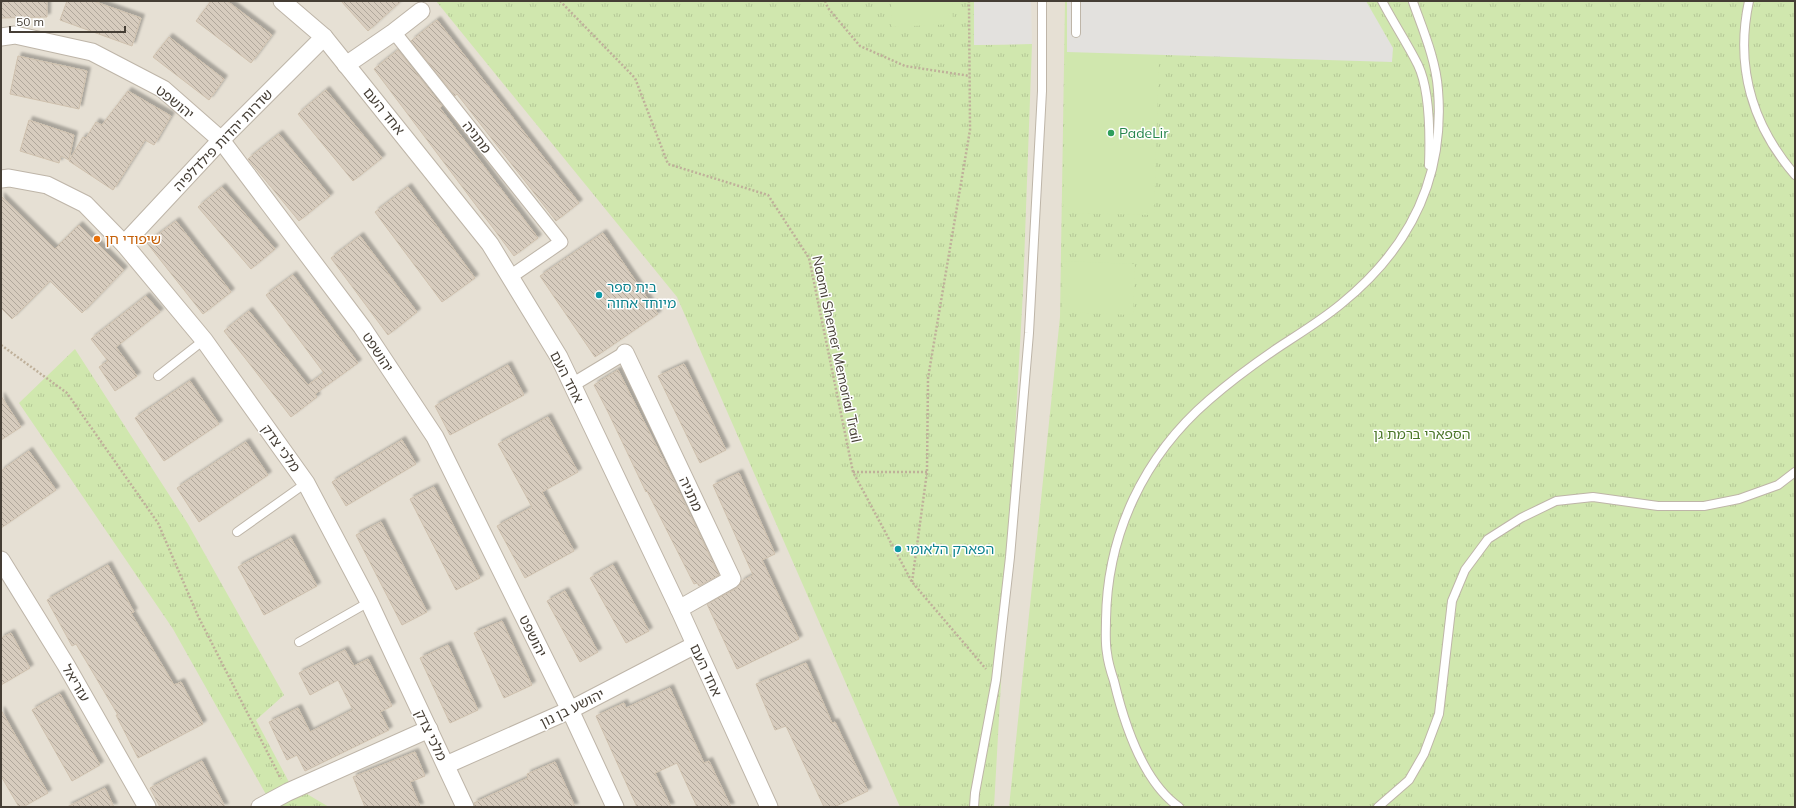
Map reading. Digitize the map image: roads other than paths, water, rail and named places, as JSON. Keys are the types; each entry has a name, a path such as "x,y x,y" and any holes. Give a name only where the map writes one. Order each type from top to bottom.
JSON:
{"street":[{"name":"אחד העם","path":"282,1 324,37 490,244 559,357 679,609 769,807"},
{"path":"346,65 394,32 421,11"},
{"name":"מתניה","path":"394,32 560,242 510,277"},
{"name":"יהושפט","path":"1,37 15,35 92,52 163,89 221,140 362,327 435,437 570,710 615,807"},
{"name":"שדרות יהדות פילדלפיה","path":"124,244 221,140 324,37"},
{"name":"מלכי צדק","path":"1,179 9,178 47,185 85,204 124,244 204,340 306,483 369,602 465,807"},
{"path":"572,385 625,353"},
{"name":"מתניה","path":"625,353 732,579 679,609"},
{"name":"עזריאל","path":"1,560 66,665 147,807"},
{"name":"יהושע בן נון","path":"446,765 570,710 695,645"},
{"path":"260,807 288,792 429,729"}],"lane":[{"path":"974,807 975,793 996,680 1010,557 1029,334 1042,91 1042,1"},
{"path":"1076,1 1076,33"},
{"path":"1382,1 1418,66 1425,91 1429,150 1428,187"},
{"path":"1749,1 1745,41 1746,70 1751,98 1761,126 1781,159 1795,175"},
{"path":"1178,807 1167,799 1148,774 1132,739 1118,698 1106,652 1106,593 1115,545 1125,516 1160,453 1209,401 1279,347 1339,306 1366,283 1392,253 1408,230 1428,187 1435,155 1438,116 1438,88 1425,34 1412,2"},
{"path":"158,376 204,340"},
{"path":"1378,807 1409,780 1424,754 1439,714 1452,601 1464,570 1488,539 1521,518 1556,501 1593,497 1658,506 1704,506 1739,499 1778,485 1795,472"},
{"path":"237,532 306,483"},
{"path":"299,642 369,602"}],"place":[{"name":"PadeLir","path":"1111,133"},
{"name":"שיפודי חן","path":"97,239"},
{"name":"בית ספר מיוחד אחוה","path":"599,295"},
{"name":"הפארק הלאומי","path":"898,549"}],"park label":[{"name":"הספארי ברמת גן","path":"1422,434"}]}
